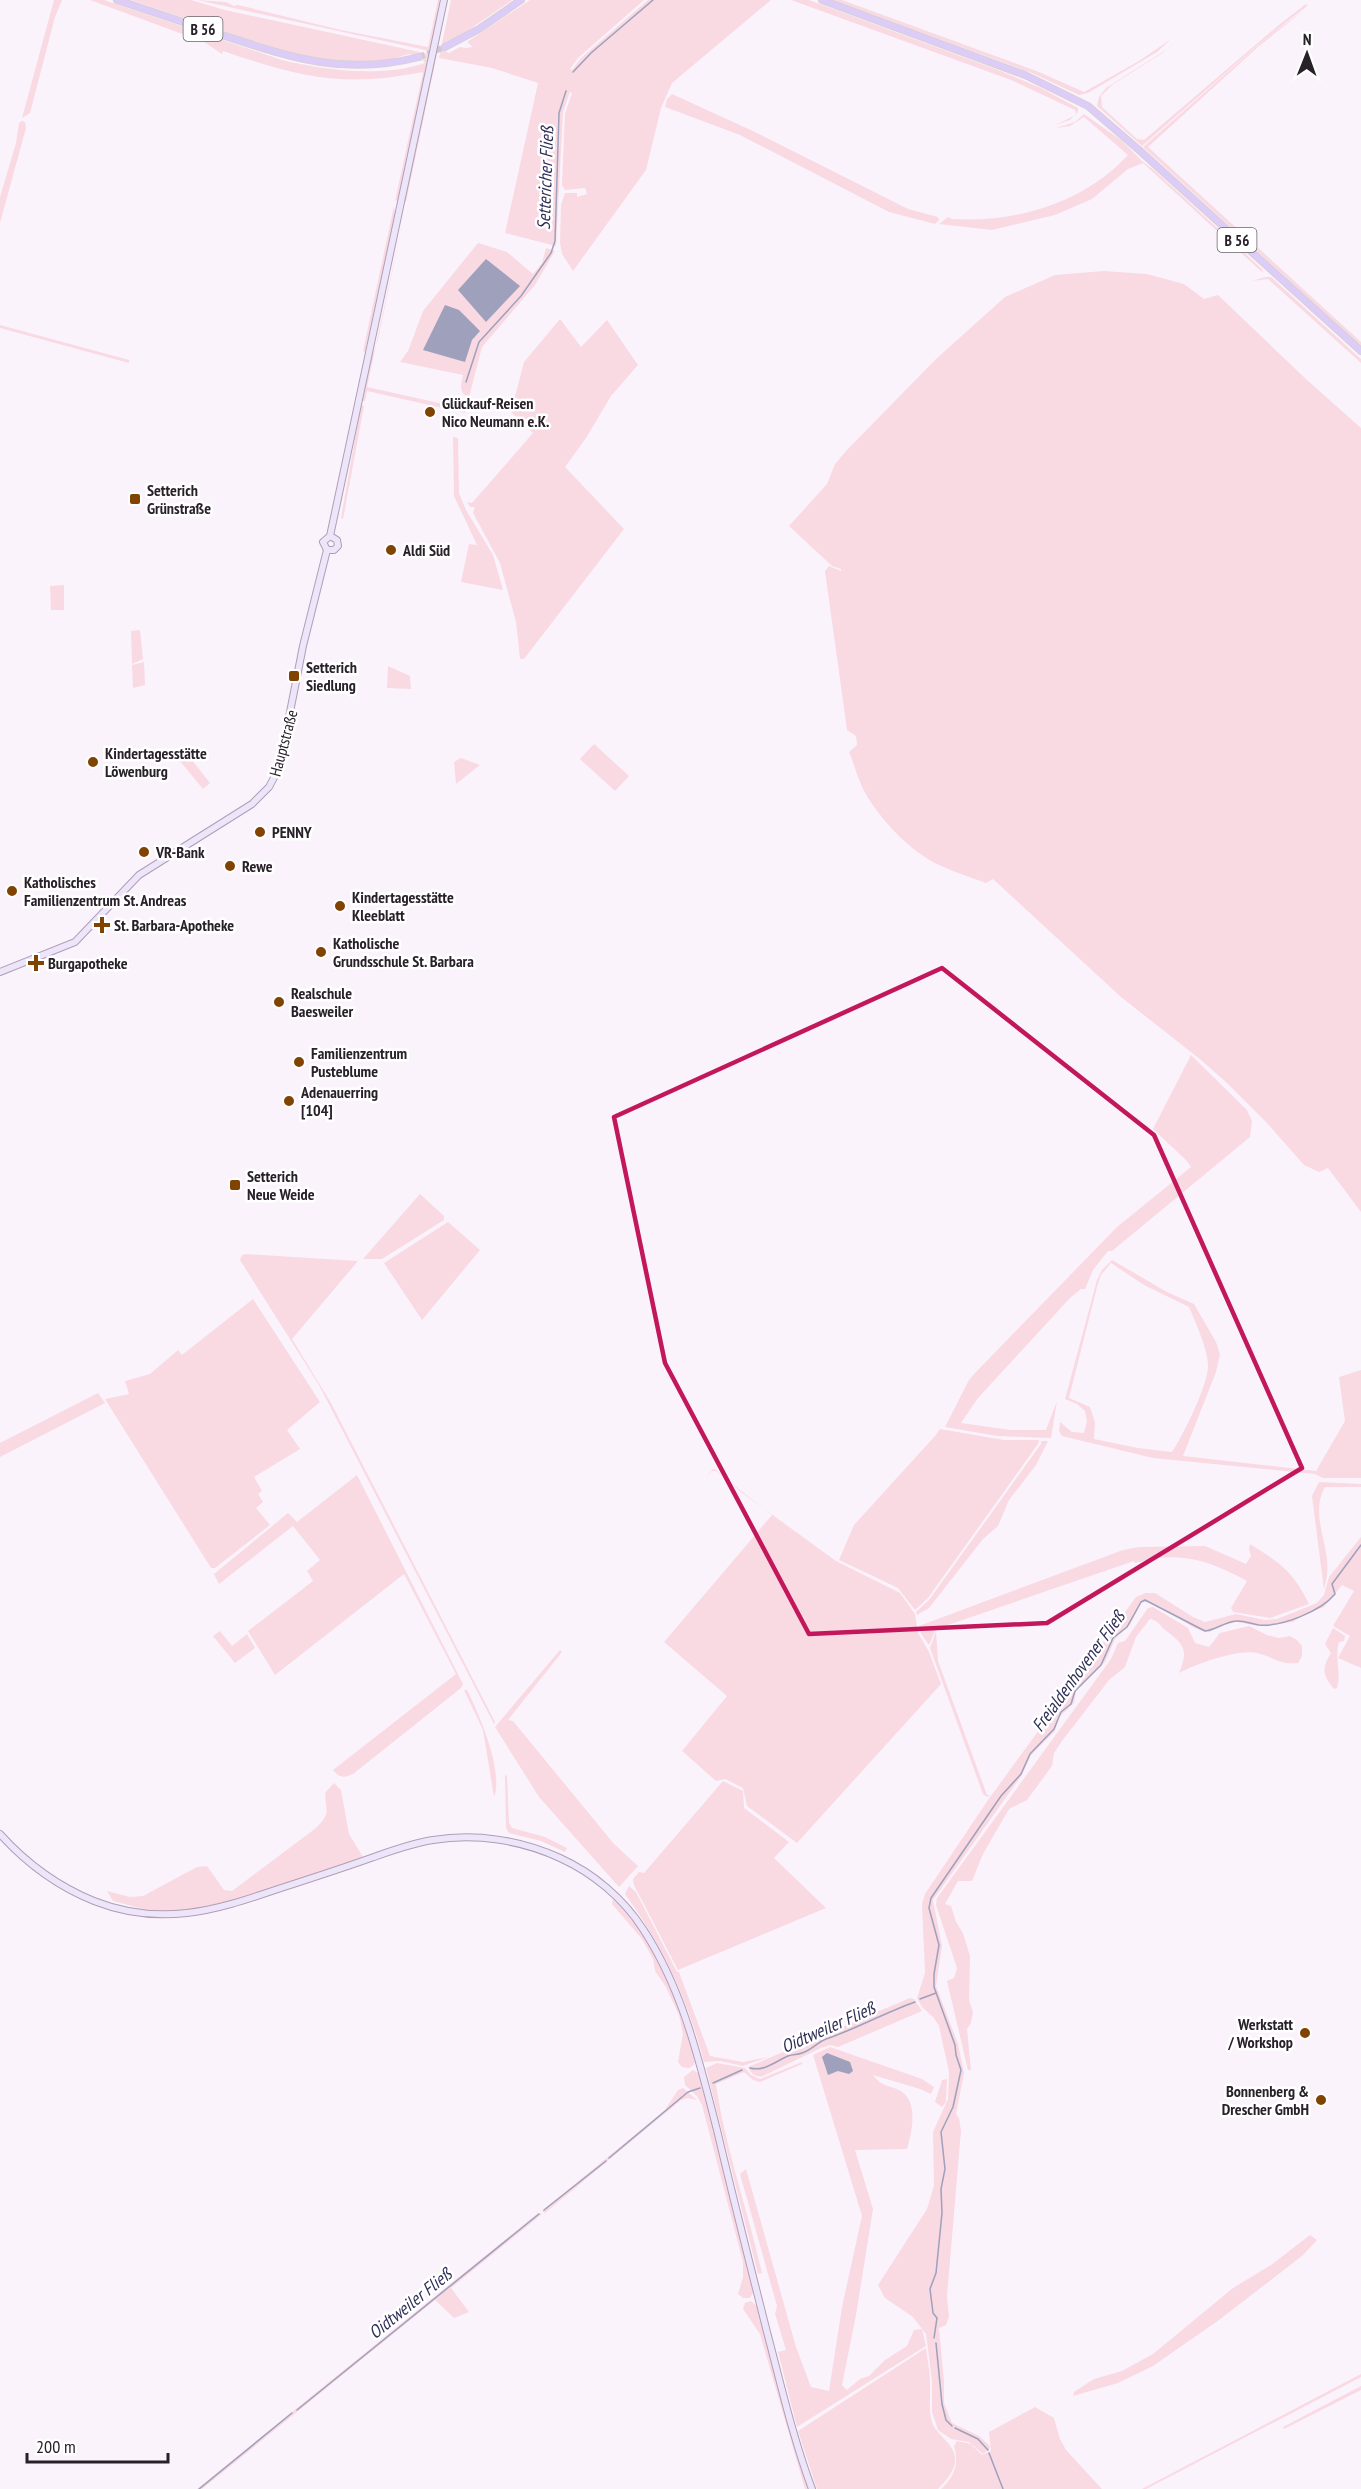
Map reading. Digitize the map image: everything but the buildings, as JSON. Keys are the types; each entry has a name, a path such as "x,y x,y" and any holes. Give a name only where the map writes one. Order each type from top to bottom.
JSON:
{"main road":[{"name":"B 56","path":"117,0 304,61 337,66 362,66 387,64 419,57"},
{"path":"330,536 336,538 338,544 334,550 327,550 323,542 330,536 444,0"},
{"path":"445,47 479,29 521,0"},
{"name":"B 56","path":"822,0 1025,75 1088,106 1361,351"},
{"name":"Hauptstraße","path":"0,972 75,942 139,875 252,804 269,787 279,768 303,646 327,550"},
{"path":"0,1834 43,1875 72,1892 136,1913 169,1915 199,1913 229,1906 402,1848 432,1840 456,1838 497,1839 538,1849 562,1859 600,1882 624,1905 642,1927 665,1966 684,2011 780,2384 812,2489"}],"highlighted area":[{"path":"942,968 1154,1135 1302,1468 1047,1623 809,1634 665,1363 614,1117"}],"shaded area":[{"path":"54,0 62,0 55,17 30,113 22,118"},
{"path":"90,0 104,0 282,60 316,67 372,71 408,68 425,63 420,56 409,54 384,61 343,62 291,54 131,0 191,0 225,10 429,54 398,200 395,201 423,72 368,79 344,79 298,73 223,51 222,54 204,42"},
{"path":"197,0 226,2 234,6 238,5 341,30 428,47 438,0 440,0 430,51"},
{"path":"451,0 512,0 460,36 445,42 445,51 449,53 460,47 473,47 467,42 530,0 644,0 578,58 570,69 572,70 581,58 648,0 771,0 672,83 661,108 646,170 573,271 562,254 560,243 561,205 565,193 577,193 577,197 587,194 585,188 565,190 562,185 565,114 572,93 570,92 563,112 556,246 505,233 538,83 492,68 439,58"},
{"path":"791,0 809,0 998,70 1041,88 1078,108 1074,116 1075,110 1011,80"},
{"path":"833,0 842,0 1039,72 1084,92 1139,61 1171,39 1157,52 1088,93 1079,95 1032,73"},
{"path":"1306,4 1307,6 1261,42 1142,146 1097,106 1099,97 1106,88 1166,50 1216,5 1164,52 1112,85 1101,96 1102,107 1137,139 1144,140"},
{"path":"1308,7 1259,46 1148,147 1361,342 1361,346 1143,147 1265,39"},
{"path":"435,54 437,54 406,202 404,201"},
{"path":"672,94 755,132 908,209 938,217 939,220 935,224 889,212 740,135 665,107 667,99"},
{"path":"1084,114 1121,140 1262,269 1263,273 1143,163 1128,169 1092,199 1055,215 992,230 939,224 948,217 976,219 1000,217 1048,206 1091,186 1110,172 1128,155 1084,117 1070,126 1056,128 1075,122"},
{"path":"25,122 26,128 0,223 0,197 16,143 19,123"},
{"path":"394,206 395,214 365,352 363,351"},
{"path":"405,211 378,340 376,345"},
{"path":"478,243 507,252 533,274 542,263 546,248 555,251 535,285 482,347 469,397 462,391 463,375 400,362 408,351 423,311"},
{"path":"1104,271 1147,274 1184,284 1204,299 1218,295 1361,428 1361,1212 1328,1168 1319,1172 1304,1165 1228,1084 1121,997 993,879 986,883 945,868 906,843 871,802 849,752 857,745 856,736 847,730 825,571 829,566 841,571 841,569 832,566 789,526 827,484 835,464 846,451 936,359 1005,297 1055,275"},
{"path":"1271,277 1361,359 1361,363 1268,279 1252,281"},
{"path":"560,319 581,347 607,320 638,365 611,396 586,438 565,467 624,529 524,659 520,659 516,622 500,563 473,513 475,507 470,507 467,502 472,503 533,433 511,412 524,362"},
{"path":"0,325 129,360 129,363 0,328"},
{"path":"376,345 367,387 466,409 465,413 367,391 365,401 362,401"},
{"path":"361,405 364,406 343,519 341,518"},
{"path":"453,437 458,438 459,493 466,510 493,555 503,590 461,582 469,544 477,545 454,496"},
{"path":"64,585 64,610 51,610 50,586"},
{"path":"140,630 143,659 132,664 131,631"},
{"path":"144,662 145,685 133,688 132,665"},
{"path":"388,666 410,676 411,689 387,688"},
{"path":"594,744 629,776 615,791 580,759"},
{"path":"184,750 210,783 203,789 175,755"},
{"path":"461,758 480,765 456,784 454,762"},
{"path":"1191,1055 1247,1110 1252,1121 1250,1137 1112,1251 1108,1251 1093,1270 1085,1289 1081,1289 1070,1298 978,1398 961,1423 1011,1430 1046,1430 1057,1401 1051,1438 997,1436 945,1427 969,1380 975,1373 1117,1227 1191,1167 1153,1129"},
{"path":"420,1194 444,1216 444,1220 382,1259 363,1259"},
{"path":"448,1222 480,1250 422,1320 384,1263"},
{"path":"242,1255 358,1261 292,1339 331,1403 494,1724 319,1385 240,1260"},
{"path":"1112,1260 1167,1292 1194,1304 1216,1342 1220,1354 1216,1372 1183,1456 1316,1471 1345,1421 1339,1377 1361,1370 1361,1478 1323,1478 1315,1474 1153,1458 1062,1436 1059,1431 1060,1422 1072,1432 1084,1433 1087,1421 1085,1411 1077,1404 1065,1399 1097,1280 1102,1270","holes":["1111,1263 1144,1285 1189,1307 1206,1352 1207,1373 1200,1396 1172,1452 1094,1439 1095,1422 1090,1407 1069,1398 1101,1275"]},
{"path":"253,1299 320,1402 287,1430 300,1449 254,1477 262,1491 258,1494 263,1502 256,1508 270,1525 215,1568 211,1568 105,1399 129,1394 125,1381 150,1374 178,1350 182,1355"},
{"path":"98,1393 105,1403 0,1457 0,1443"},
{"path":"940,1429 1004,1440 1039,1440 928,1598 915,1610 898,1588 839,1560 854,1525"},
{"path":"1041,1441 1048,1441 1036,1465 1009,1500 998,1526 983,1539 929,1608 917,1615 916,1612 929,1600"},
{"path":"357,1475 463,1684 461,1688 353,1774 342,1777 333,1770 456,1674 404,1574 275,1675 248,1631 313,1581 307,1571 320,1560 293,1526 219,1584 214,1574 288,1513 297,1522"},
{"path":"727,1479 764,1509 741,1492"},
{"path":"1319,1482 1361,1484 1361,1487 1325,1487 1321,1497 1319,1508 1327,1565 1324,1590 1312,1496"},
{"path":"764,1509 836,1561 900,1593 915,1614 918,1633 929,1652 941,1684 797,1843 747,1806 743,1788 725,1779 716,1781 682,1751 727,1696 664,1642 772,1515"},
{"path":"1361,1537 1361,1668 1338,1658 1350,1636 1333,1626 1354,1591 1342,1585 1324,1607 1303,1615 1293,1622 1259,1626 1236,1622 1214,1628 1210,1632 1193,1627 1158,1606 1142,1602 1130,1625 1115,1639 1105,1662 1076,1691 1074,1703 1059,1717 1055,1731 1031,1755 1022,1775 933,1900 942,1946 936,1986 958,2044 964,2073 956,2114 961,2131 947,2296 949,2317 946,2325 939,2328 944,2403 952,2423 979,2436 990,2446 989,2450 983,2454 969,2442 951,2439 938,2430 932,2412 932,2381 926,2334 913,2317 885,2298 878,2285 927,2209 934,2186 933,2132 948,2099 949,2072 939,2026 917,1998 925,1973 922,1904 925,1894 988,1800 1136,1597 1145,1593 1155,1593 1205,1622 1236,1614 1265,1620 1277,1619 1317,1603 1324,1595 1329,1577"},
{"path":"1250,1544 1285,1569 1297,1583 1309,1604 1270,1618 1233,1612 1231,1608 1247,1581 1220,1568 1193,1559 1166,1557 1135,1563 1134,1561 948,1625 935,1631 929,1645 921,1634 919,1626 1123,1550 1139,1547 1205,1546 1246,1564 1251,1556"},
{"path":"1153,1607 1188,1628 1195,1643 1209,1647 1220,1633 1249,1626 1279,1638 1290,1636 1302,1646 1302,1656 1298,1663 1291,1663 1281,1662 1257,1653 1239,1653 1206,1662 1179,1673 1184,1659 1183,1648 1177,1639 1150,1619 1136,1637 1125,1667 1109,1680 1062,1741 1054,1753 1052,1766 1027,1800 1009,1809 983,1854 972,1881 958,1881 945,1904 951,1906 970,1956 969,2000 973,2012 967,2029 971,2070 968,2070 947,1981 954,1978 957,1968 936,1905 937,1898 1111,1659 1118,1643 1125,1641 1148,1608"},
{"path":"1333,1628 1345,1636 1344,1641 1339,1642 1337,1654 1339,1676 1337,1688 1334,1689 1325,1675 1326,1663 1331,1653 1325,1644"},
{"path":"220,1631 232,1646 247,1634 255,1648 235,1663 213,1636"},
{"path":"936,1631 938,1661 987,1795 990,1795 987,1797 983,1794 930,1648"},
{"path":"560,1650 562,1652 508,1720 513,1721 614,1844 638,1866 619,1887 539,1797 495,1727"},
{"path":"464,1690 467,1690 472,1700 489,1743 496,1773 494,1797 483,1730"},
{"path":"507,1775 509,1823 512,1828 545,1837 567,1848 565,1852 541,1841 509,1833 506,1828 505,1776"},
{"path":"723,1781 743,1791 744,1808 789,1842 774,1858 826,1908 678,1970 633,1879 639,1872 644,1873"},
{"path":"334,1783 341,1790 349,1834 363,1857 265,1892 189,1909 163,1911 138,1908 113,1901 107,1891 130,1897 143,1896 197,1867 207,1866 224,1890 232,1891 316,1828 326,1815 325,1793"},
{"path":"629,1886 636,1892 679,1972 710,2056 743,2062 768,2057 743,2066 720,2061 704,2062 698,2039 673,1974 651,1933 625,1894"},
{"path":"613,1899 642,1934 665,1973 682,2016 695,2059 694,2065 689,2068 682,2067 678,2062 683,2034 679,2015 666,1987 655,1971 653,1959 642,1939 612,1904"},
{"path":"910,1998 914,1999 922,2011 838,2047 830,2045 821,2048 763,2076 754,2075 748,2067"},
{"path":"830,2047 922,2079 934,2087 931,2094 873,2075 881,2083 897,2089 909,2100 912,2108 912,2125 907,2149 855,2150 873,2209 842,2385 847,2390 860,2379 869,2376 885,2360 907,2346 914,2330 922,2329 926,2346 797,2427 778,2352 786,2350 775,2314 777,2306 740,2174 746,2169 796,2347 811,2387 829,2391 842,2307 862,2216 813,2055"},
{"path":"802,2062 802,2064 760,2082 753,2080 744,2072 716,2084 725,2132 762,2273 758,2274 706,2068 717,2063 745,2068 751,2075 760,2079"},
{"path":"693,2070 701,2078 754,2291 750,2298 743,2298 738,2294 743,2277 743,2262 702,2105 697,2096 685,2085 684,2077"},
{"path":"947,2079 946,2102 942,2107 935,2102 942,2080"},
{"path":"683,2088 697,2100 688,2098 681,2100 545,2213 542,2211 665,2110 678,2090"},
{"path":"538,2213 542,2214 451,2288 469,2312 454,2318 435,2300 202,2489 197,2489"},
{"path":"1310,2235 1317,2240 1302,2256 1219,2320 1153,2366 1118,2383 1073,2396 1074,2392 1094,2379 1122,2371 1153,2354 1233,2288 1271,2265"},
{"path":"751,2301 757,2306 809,2489 805,2489 760,2334 743,2309 745,2303"},
{"path":"926,2348 932,2422 950,2445 955,2456 954,2466 946,2480 938,2489 817,2489 798,2431"},
{"path":"1361,2374 1361,2377 1146,2489 1142,2489"},
{"path":"1361,2386 1361,2390 1284,2429 1283,2427"},
{"path":"1035,2407 1054,2418 1066,2450 1102,2489 941,2489 955,2469 954,2446 957,2441 971,2444 982,2455 991,2451 989,2432"}],"water":[{"path":"486,259 520,286 486,322 458,290"},
{"path":"445,305 459,310 480,331 472,340 465,362 423,350"},
{"path":"827,2053 850,2062 853,2071 849,2074 838,2071 828,2075 822,2057"}],"waterway":[{"name":"Settericher Fließ","path":"573,72 591,53 653,0"},
{"name":"Settericher Fließ","path":"466,382 479,342 521,296 551,253 555,241 559,113 566,91"},
{"name":"Freialdenhovener Fließ","path":"934,2338 937,2318 933,2313 930,2289 936,2273 942,2213 941,2189 945,2169 941,2132 953,2107 961,2070 955,2045 934,1987 939,1945 929,1908 931,1898 1001,1796 1021,1774 1030,1754 1054,1729 1061,1712 1071,1704 1075,1691 1101,1665 1113,1638 1127,1627 1141,1602 1145,1600 1205,1631 1236,1621 1259,1625 1289,1621 1311,1612 1335,1594 1332,1584 1361,1545"},
{"name":"Oidtweiler Fließ","path":"920,1999 936,1993"},
{"name":"Oidtweiler Fließ","path":"750,2068 760,2069 788,2056 800,2054 826,2039 915,2002"},
{"name":"Oidtweiler Fließ","path":"713,2083 742,2070"},
{"name":"Oidtweiler Fließ","path":"609,2158 688,2092 700,2088"},
{"name":"Oidtweiler Fließ","path":"544,2210 606,2161"},
{"name":"Oidtweiler Fließ","path":"297,2410 539,2214"},
{"path":"936,2343 942,2404 946,2420 952,2426"},
{"name":"Oidtweiler Fließ","path":"199,2489 292,2413"},
{"path":"955,2428 978,2439 988,2450"},
{"path":"989,2453 1003,2489"}],"tunnel":[{"path":"419,57 445,47"}],"place":[{"name":"Glückauf-Reisen Nico Neumann e.K.","path":"430,412"},
{"name":"Setterich Grünstraße","path":"135,499"},
{"name":"Aldi Süd","path":"391,550"},
{"name":"Setterich Siedlung","path":"294,676"},
{"name":"Kindertagesstätte Löwenburg","path":"93,762"},
{"name":"PENNY","path":"260,832"},
{"name":"VR-Bank","path":"144,852"},
{"name":"Rewe","path":"230,866"},
{"name":"Katholisches Familienzentrum St. Andreas","path":"12,891"},
{"name":"Kindertagesstätte Kleeblatt","path":"340,906"},
{"name":"St. Barbara-Apotheke","path":"102,925"},
{"name":"Katholische Grundsschule St. Barbara","path":"321,952"},
{"name":"Burgapotheke","path":"36,963"},
{"name":"Realschule Baesweiler","path":"279,1002"},
{"name":"Familienzentrum Pusteblume","path":"299,1062"},
{"name":"Adenauerring [104]","path":"289,1101"},
{"name":"Setterich Neue Weide","path":"235,1185"},
{"name":"Werkstatt / Workshop","path":"1305,2033"},
{"name":"Bonnenberg & Drescher GmbH","path":"1321,2100"}]}
